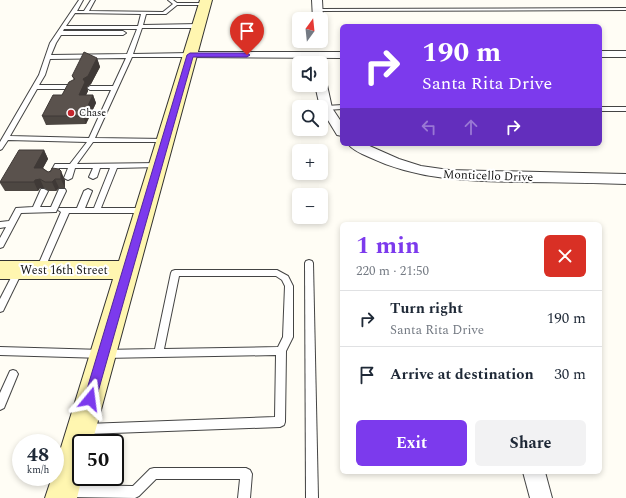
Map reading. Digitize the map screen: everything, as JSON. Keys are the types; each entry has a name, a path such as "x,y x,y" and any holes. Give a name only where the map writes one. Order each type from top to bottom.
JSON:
{"main road":[{"path":"62,495 206,2"},
{"name":"West 16th Street","path":"20,270 128,270"}],"street":[{"path":"317,0 318,12"},
{"path":"602,54 626,54"},
{"path":"190,55 292,58"},
{"path":"328,57 340,55"},
{"path":"328,111 340,129"},
{"name":"Monticello Drive","path":"358,146 373,155 393,163 415,170 439,175 626,179"},
{"path":"535,474 541,498"}],"lane":[{"path":"0,148 42,75 53,43 81,0"},
{"path":"87,12 86,10 93,0"},
{"path":"170,0 176,4"},
{"path":"73,12 164,13 176,4 206,2"},
{"path":"328,15 626,9"},
{"path":"68,178 72,166 91,140 115,88 139,30 144,13"},
{"path":"59,33 199,26"},
{"path":"63,28 139,30"},
{"path":"48,57 190,55"},
{"path":"34,87 74,87"},
{"path":"90,88 115,88"},
{"path":"328,108 340,107"},
{"path":"602,109 626,109"},
{"path":"6,138 165,141"},
{"path":"52,177 57,166 158,165"},
{"path":"93,177 97,166"},
{"path":"96,211 114,166"},
{"path":"35,210 44,191"},
{"path":"53,210 62,191"},
{"path":"80,210 88,191"},
{"path":"0,245 19,210 145,211"},
{"path":"0,308 20,270 66,210"},
{"path":"0,224 11,224"},
{"path":"309,263 312,498"},
{"path":"81,429 280,422 281,351 288,337 289,286 284,278 277,273 175,273 159,353"},
{"path":"0,351 103,354 281,351"},
{"path":"0,405 13,374"},
{"path":"62,495 135,492 154,473 246,474 244,498"}],"building":[{"path":"84,52 97,58 88,76 83,79 85,82 79,95 93,95 83,116 42,116 53,95 62,95 69,82 75,79 72,76"},
{"path":"19,150 44,150 34,168 42,168 48,172 51,171 52,168 59,169 61,171 61,179 55,179 52,182 45,182 40,179 35,180 34,182 0,182"}],"place":[{"name":"Chase","path":"71,113"}],"route":[{"path":"90,399 190,55 247,55"}]}
